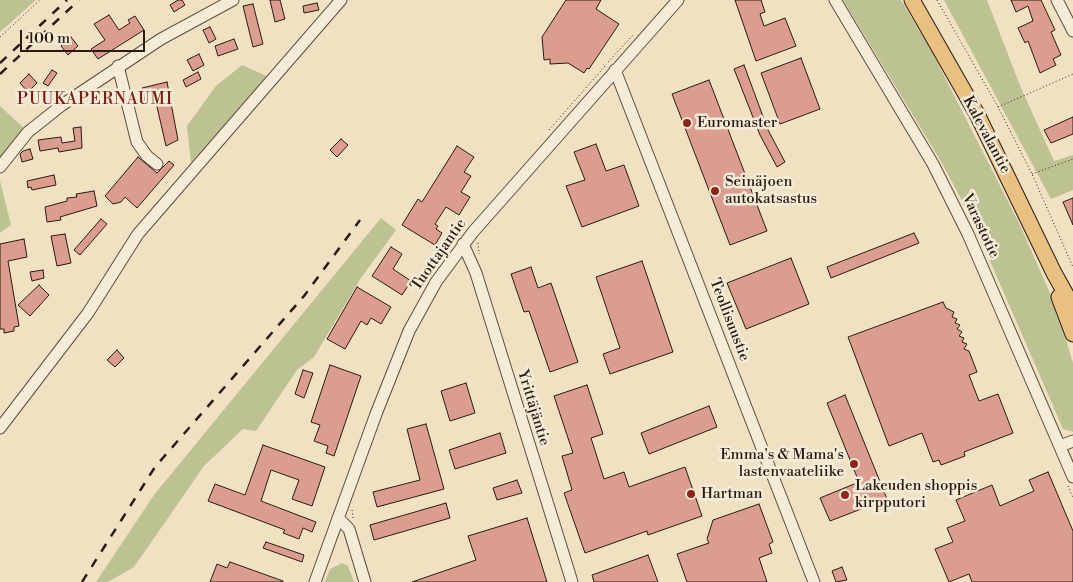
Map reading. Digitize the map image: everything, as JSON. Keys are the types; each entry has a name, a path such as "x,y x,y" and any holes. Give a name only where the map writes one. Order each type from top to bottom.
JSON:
{"main road":[{"name":"Kalevalantie","path":"912,0 977,114 1054,273 1073,307"},
{"name":"Kalevalantie","path":"1054,273 1060,300 1073,334"}],"street":[{"path":"0,167 28,132 62,105 161,39 233,0"},
{"path":"0,428 88,314 138,234 341,0"},
{"name":"Tuottajantie","path":"316,582 338,518 409,331 459,242 678,0"},
{"name":"Varastotie","path":"835,0 933,164 960,216 1066,452 1069,479"},
{"path":"1057,0 1073,32"},
{"path":"118,66 125,101 137,142 147,156 157,164"},
{"name":"Teollisuustie","path":"615,70 814,582"},
{"name":"Yrittäjäntie","path":"459,242 476,273 572,582"},
{"path":"1066,452 1073,441"},
{"path":"338,518 349,530 365,582"}],"path":[{"path":"0,37 40,0"},
{"path":"937,0 998,107 1032,174 1073,268"},
{"path":"544,136 635,33"},
{"path":"998,107 1073,74"},
{"path":"1032,174 1073,159"},
{"path":"444,254 459,242"},
{"path":"1069,479 1073,498"}],"green space":[{"path":"0,0 36,0 0,32"},
{"path":"843,0 901,0 932,52 1020,225 1057,309 1073,363 1073,432 1063,429 974,224 942,163"},
{"path":"944,0 987,0 1021,88 1054,161 1073,155 1073,190 1051,199"},
{"path":"242,65 269,77 191,163 187,126 216,86"},
{"path":"0,106 25,129 0,158"},
{"path":"0,181 11,225 0,233"},
{"path":"381,218 396,230 361,278 314,357 297,370 256,431 243,429 204,466 134,567 108,582 96,582 154,495"},
{"path":"342,563 348,566 354,582 325,582 330,569"}],"building":[{"path":"178,0 182,0 185,5 174,12 170,5"},
{"path":"270,0 280,0 285,19 275,22"},
{"path":"566,0 601,0 596,9 619,24 589,69 587,68 584,73 568,63 550,64 550,59 544,60 542,37"},
{"path":"735,0 761,0 765,12 760,14 764,26 785,18 796,46 756,61"},
{"path":"1011,0 1041,0 1055,30 1051,32 1061,55 1053,59 1056,65 1040,73 1028,41 1025,43 1018,28 1033,21 1028,6 1016,12"},
{"path":"317,3 319,10 304,13 303,6"},
{"path":"253,4 263,44 253,47 243,6"},
{"path":"109,15 119,30 130,23 128,20 135,16 144,30 98,59 91,49 105,40 94,24"},
{"path":"210,27 216,39 209,43 203,30"},
{"path":"71,37 78,46 68,55 61,46"},
{"path":"234,39 238,49 218,56 215,46"},
{"path":"199,54 204,65 193,71 187,60"},
{"path":"801,58 820,109 780,124 761,73"},
{"path":"744,65 768,130 785,162 777,167 760,135 734,69"},
{"path":"52,70 57,73 48,86 43,83"},
{"path":"198,72 201,79 186,87 183,80"},
{"path":"29,74 37,83 28,92 20,83"},
{"path":"709,80 767,231 730,245 672,94"},
{"path":"167,82 178,140 166,146 155,98 145,101 142,88"},
{"path":"1073,117 1073,134 1051,143 1044,130"},
{"path":"81,127 82,148 59,152 58,148 40,151 38,140 61,137 62,143 75,141 73,128"},
{"path":"341,139 348,145 337,157 330,150"},
{"path":"596,144 606,171 624,165 639,206 582,227 566,186 585,180 574,152"},
{"path":"457,146 474,157 464,172 471,176 461,192 470,197 459,215 446,207 435,224 438,226 436,229 442,233 435,245 402,225 418,199 422,202"},
{"path":"30,149 33,159 22,162 20,154"},
{"path":"138,157 157,173 169,161 174,165 137,208 125,197 121,202 113,204 105,196"},
{"path":"54,175 56,185 32,190 31,187 28,188 27,181"},
{"path":"94,191 97,206 60,217 61,220 47,222 45,207 67,201 67,198 77,197 76,194"},
{"path":"1073,198 1073,225 1063,202"},
{"path":"101,219 107,224 80,255 74,250"},
{"path":"914,233 919,243 831,278 827,267"},
{"path":"65,234 71,263 57,266 51,236"},
{"path":"24,239 27,257 8,261 19,326 14,327 14,331 4,333 4,329 0,329 0,244"},
{"path":"391,247 402,254 393,269 411,281 402,295 372,276"},
{"path":"791,258 809,304 746,329 727,283"},
{"path":"642,261 673,352 610,374 603,354 620,348 596,277"},
{"path":"531,267 538,288 551,283 578,362 550,372 529,311 524,312 511,274"},
{"path":"43,270 44,278 32,281 30,272"},
{"path":"39,285 49,295 30,316 18,305"},
{"path":"357,287 391,307 381,324 371,318 367,325 361,321 345,349 327,339"},
{"path":"943,302 946,308 954,312 952,317 957,319 955,323 960,325 957,329 962,332 959,336 964,338 962,342 967,344 964,349 969,351 977,372 969,375 979,401 998,394 1013,433 964,452 965,456 941,465 939,460 933,462 922,433 889,446 848,337"},
{"path":"117,350 124,358 115,367 107,360"},
{"path":"330,365 361,376 334,456 326,453 328,446 314,441 320,425 311,422"},
{"path":"303,370 313,373 304,398 295,394"},
{"path":"466,383 475,413 450,421 441,391"},
{"path":"587,385 603,434 591,438 604,479 624,472 629,487 685,467 702,516 648,535 647,531 585,553 564,493 572,490 562,456 573,453 554,396"},
{"path":"845,395 887,499 830,521 820,498 859,482 827,403"},
{"path":"709,406 717,427 649,454 641,433"},
{"path":"426,424 444,489 377,507 373,492 420,480 407,429"},
{"path":"500,433 506,453 455,469 449,450"},
{"path":"263,445 325,467 312,506 292,499 299,480 271,470 261,501 316,522 312,532 303,528 299,539 283,533 285,530 208,501 215,484 245,495"},
{"path":"1048,472 1073,531 1073,582 972,582 969,574 949,582 935,549 953,542 947,528 965,521 956,500 992,485 1000,506 1034,491 1029,480"},
{"path":"517,480 522,493 497,500 493,488"},
{"path":"446,503 450,518 374,540 370,525"},
{"path":"759,504 773,542 769,544 772,553 759,558 767,582 687,582 677,554 709,543 707,539 713,520"},
{"path":"527,518 547,582 412,582 476,560 468,536"},
{"path":"266,542 304,555 302,562 263,548"},
{"path":"648,555 658,582 594,582 592,575"},
{"path":"230,562 283,582 210,582 217,564 227,568"},
{"path":"842,567 847,580 836,582 832,571"}],"railway":[{"path":"0,63 67,0"},
{"path":"0,74 79,0"},
{"path":"82,582 155,467 304,296 360,220"}],"place":[{"name":"Euromaster","path":"687,123"},
{"name":"Seinäjoen autokatsastus","path":"715,191"},
{"name":"Emma's & Mama's lastenvaateliike","path":"854,464"},
{"name":"Hartman","path":"691,494"},
{"name":"Lakeuden shoppis kirpputori","path":"845,495"}],"district":[{"name":"PUUKAPERNAUMI","path":"95,100"}]}
